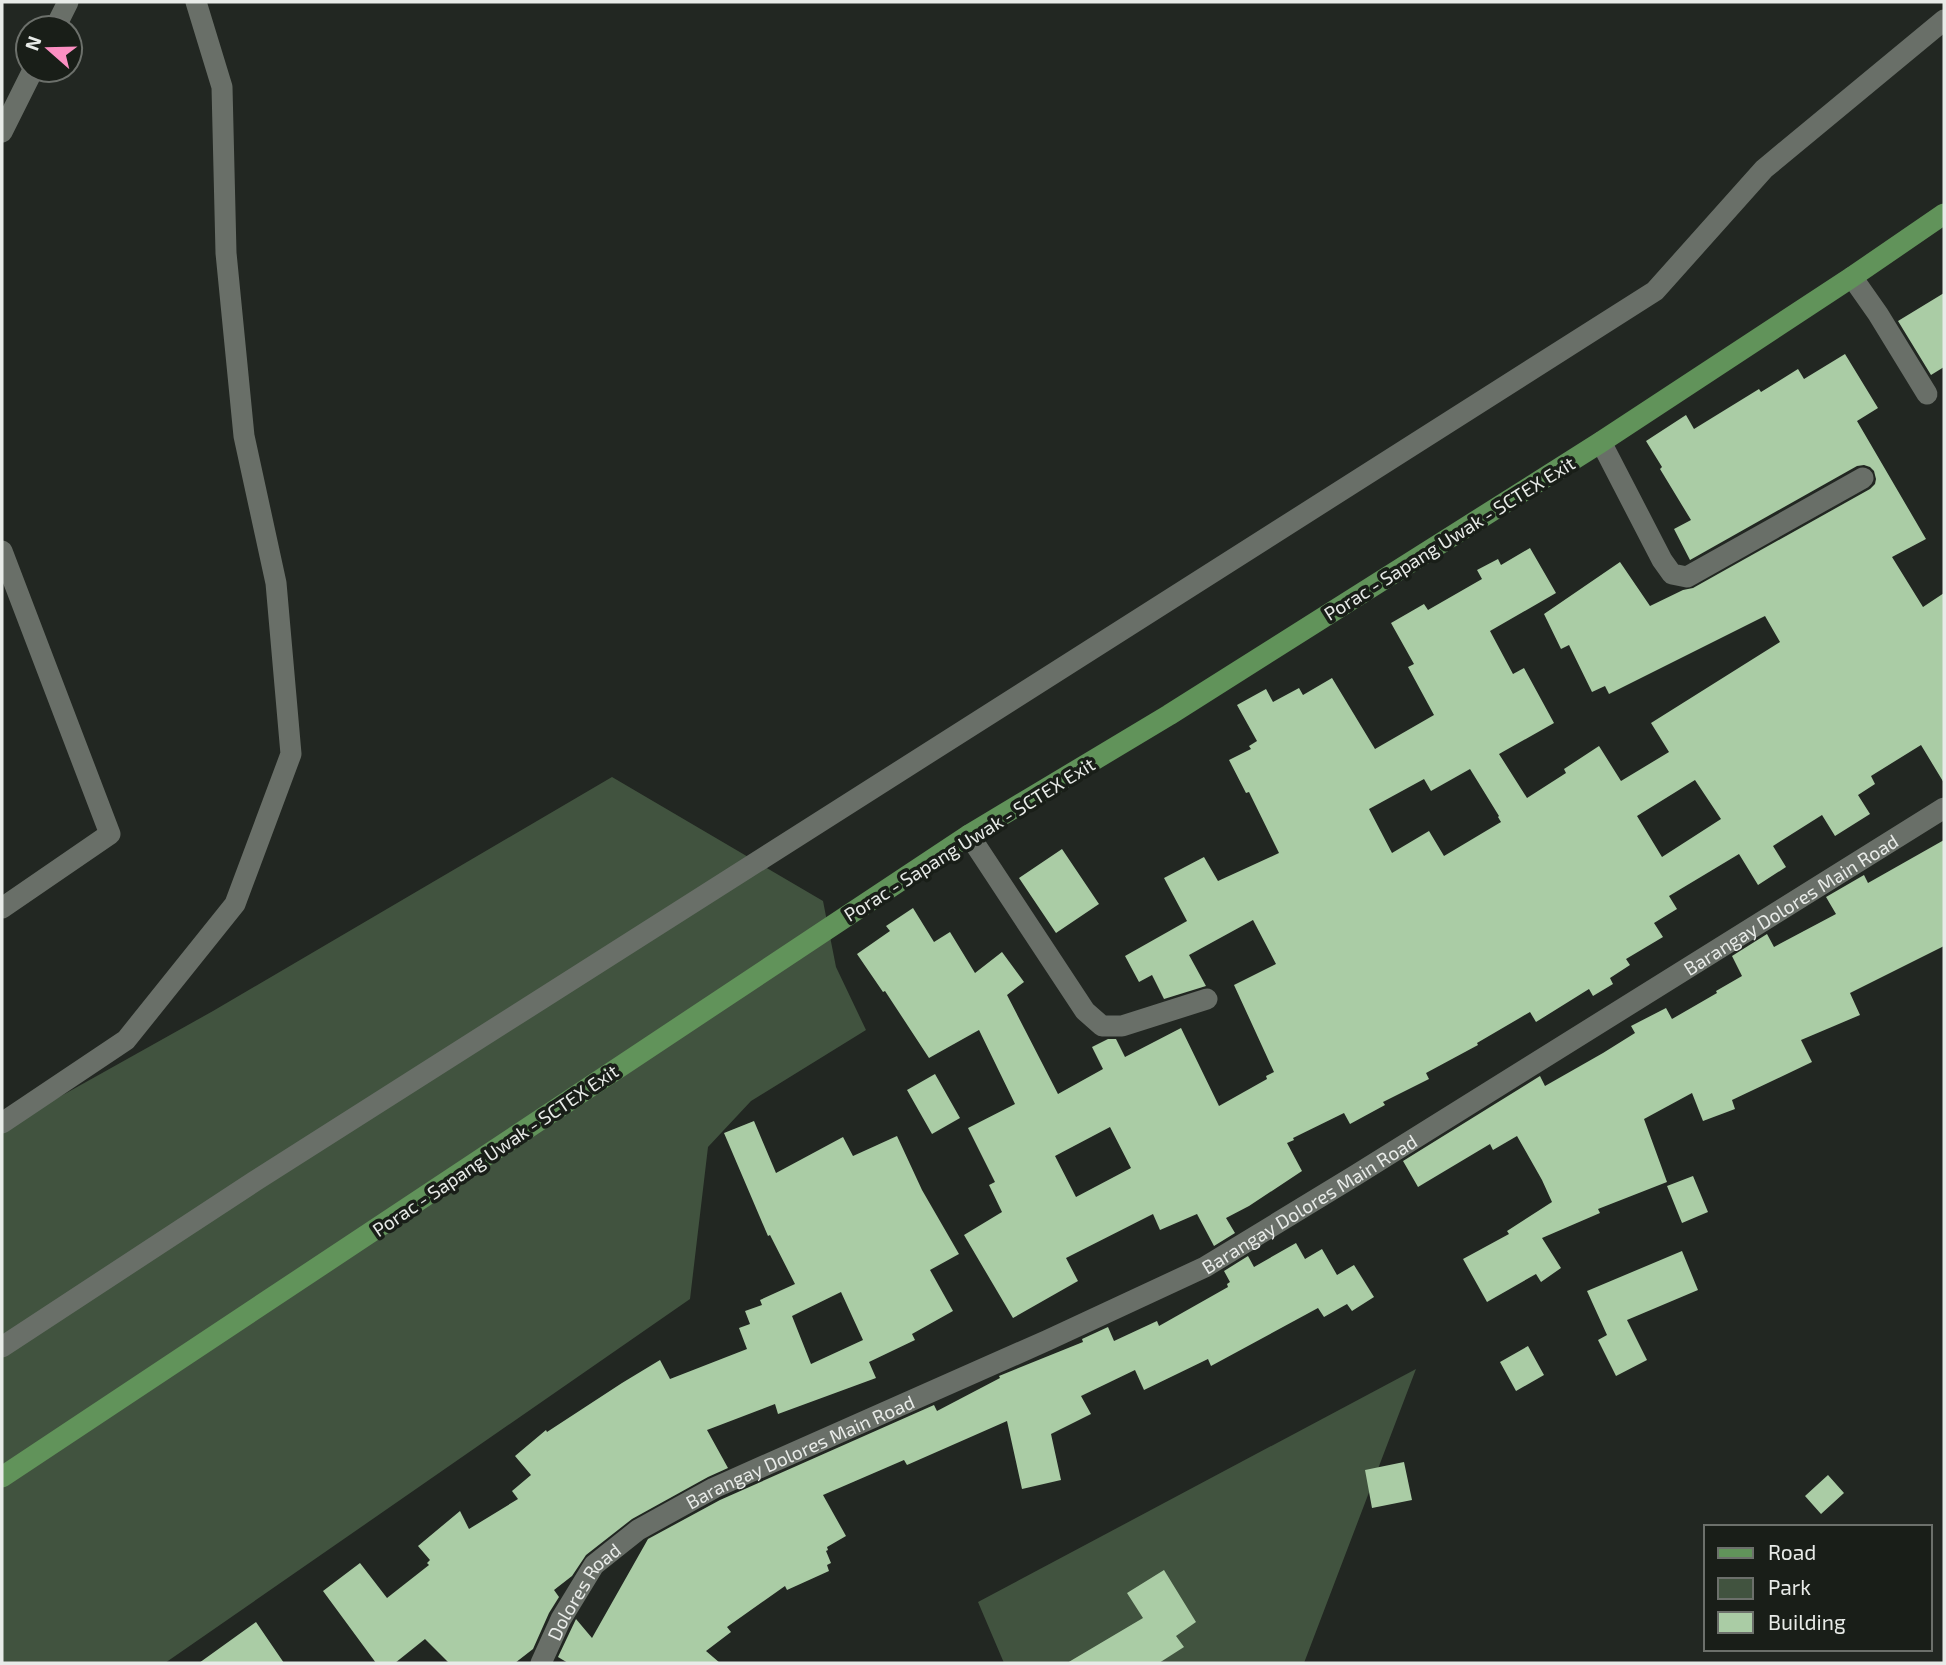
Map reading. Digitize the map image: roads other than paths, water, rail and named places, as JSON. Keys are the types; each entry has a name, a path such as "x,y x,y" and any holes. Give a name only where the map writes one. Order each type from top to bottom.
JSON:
{"main road":[{"name":"Porac - Sapang Uwak - SCTEX Exit","path":"2,1477 969,835 1169,715 1601,442 1944,214"}],"street":[{"path":"2,1123 126,1040 235,904 291,754 276,583 244,436 226,254 222,87 196,2"},
{"path":"2,1347 255,1181 1655,291 1764,169 1944,20"},
{"path":"2,132 26,84"},
{"path":"1852,277 1927,394"},
{"path":"1601,442 1662,561 1672,574 1687,577 1863,478"},
{"path":"2,551 110,834 2,908"},
{"name":"Barangay Dolores Main Road","path":"638,1530 714,1488 1048,1340 1205,1267 1944,808"},
{"path":"969,835 1085,1012 1102,1026 1122,1026 1207,999"},
{"name":"Dolores Road","path":"550,1659 561,1619 594,1565 638,1530"}]}
